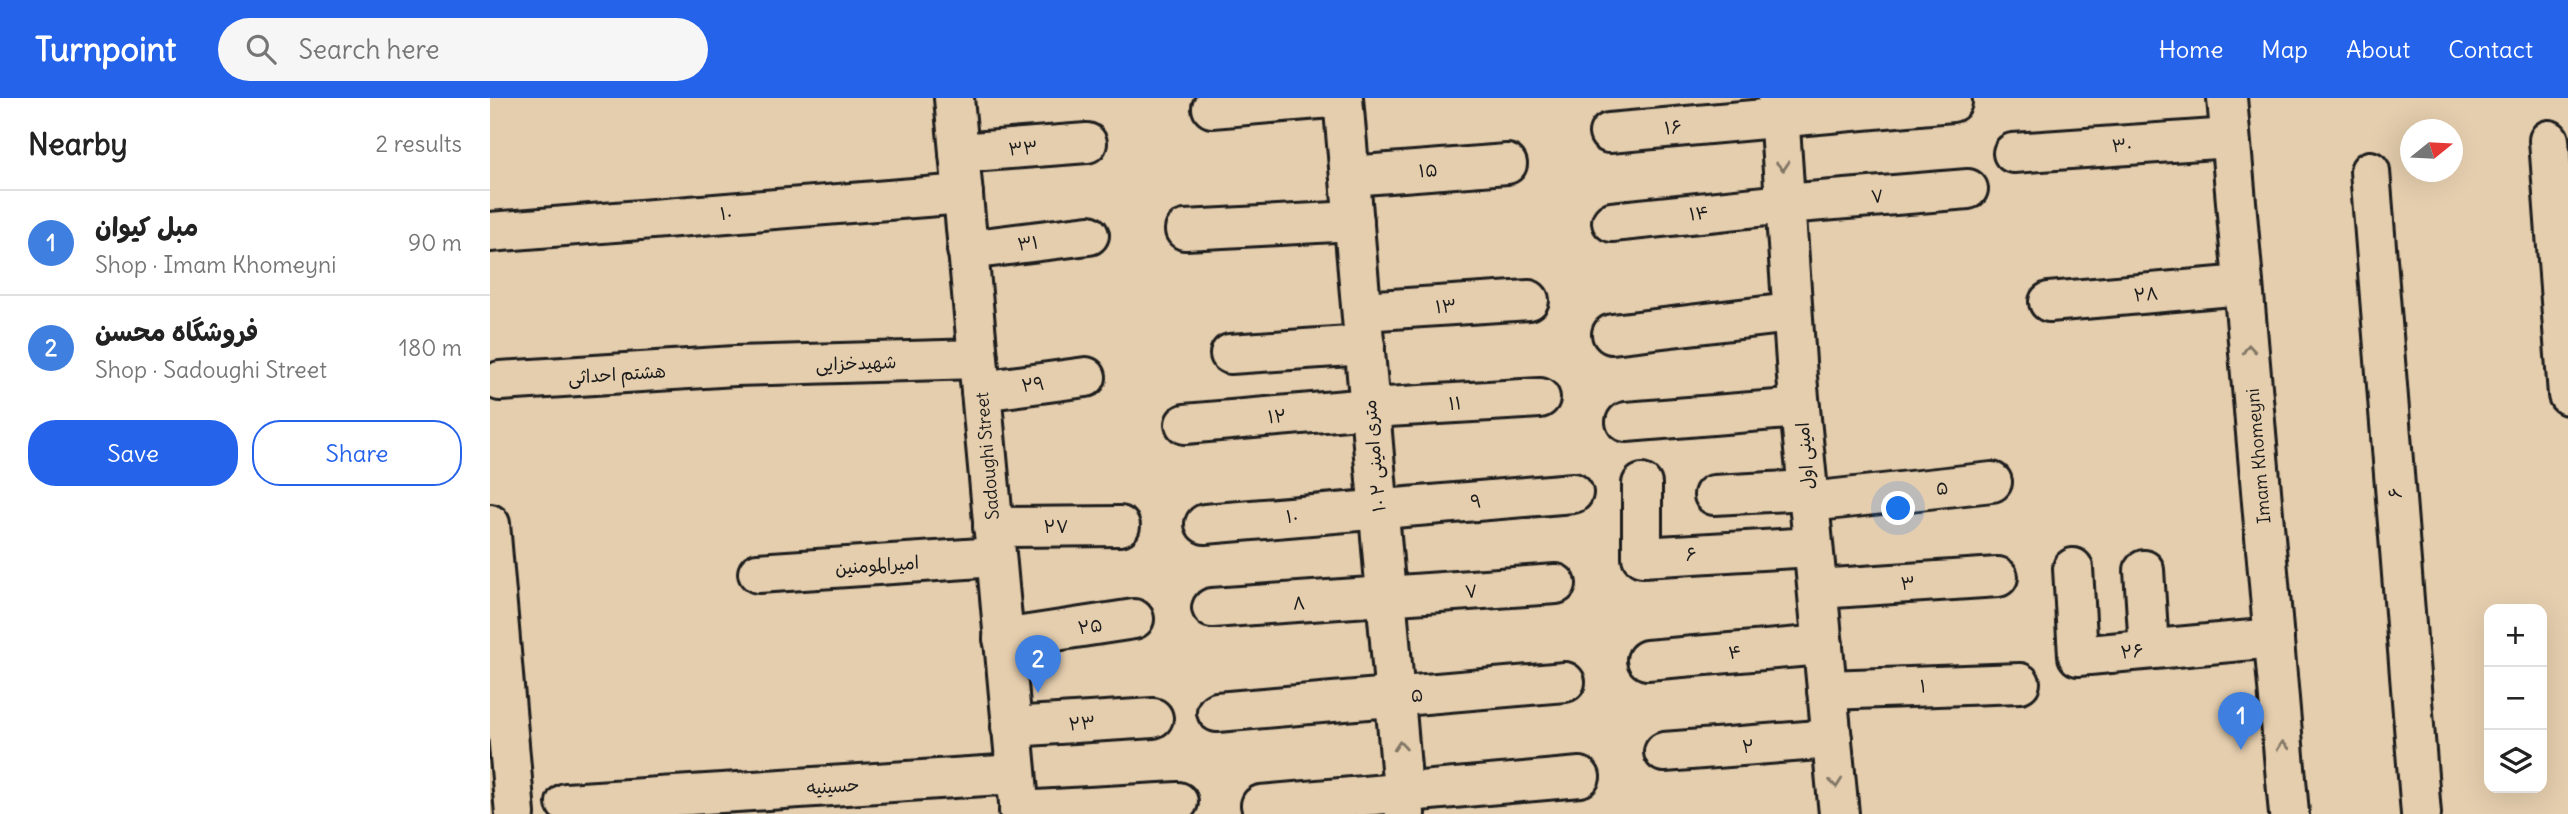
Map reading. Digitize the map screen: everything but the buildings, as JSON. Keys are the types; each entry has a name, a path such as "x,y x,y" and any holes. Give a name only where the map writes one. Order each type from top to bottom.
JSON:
{"street":[{"name":"Sadoughi Street","path":"954,98 1018,800"},
{"path":"1212,108 1331,98"},
{"name":"۱۰ متری امینی ۲","path":"1343,98 1404,803"},
{"name":"Imam Khomeyni","path":"2227,98 2289,814"},
{"path":"1778,107 1952,102"},
{"name":"۱۶","path":"1609,133 1778,107"},
{"name":"امینی اول","path":"1778,107 1800,408 1839,814"},
{"name":"۳۰","path":"2013,153 2230,138"},
{"path":"2549,140 2568,395"},
{"name":"۳۳","path":"959,153 1087,143"},
{"name":"۱۵","path":"1350,176 1507,164"},
{"name":"۶","path":"2370,171 2421,814"},
{"name":"۷","path":"1785,204 1968,189"},
{"name":"۱۰","path":"490,232 963,194"},
{"name":"۱۴","path":"1612,222 1785,204"},
{"path":"1185,230 1354,221"},
{"name":"۳۱","path":"967,250 1089,235"},
{"name":"۲۸","path":"2049,302 2243,285"},
{"name":"۱۳","path":"1363,328 1529,300"},
{"path":"1612,334 1792,313"},
{"path":"1230,354 1363,328"},
{"name":"شهیدخزایی","path":"735,366 979,375"},
{"name":"هشتم احداثی","path":"500,382 735,366"},
{"name":"۲۹","path":"979,375 1086,377"},
{"name":"۱۱","path":"1370,408 1541,398"},
{"name":"۱۲","path":"1185,425 1370,408"},
{"path":"1626,422 1800,408"},
{"name":"۵","path":"1808,496 1992,482"},
{"name":"۶","path":"1643,484 1642,557 1813,547"},
{"name":"۹","path":"1379,509 1573,493"},
{"path":"1714,495 1808,496"},
{"name":"۱۰","path":"1205,524 1379,509"},
{"path":"490,524 496,673 506,810"},
{"name":"۲۷","path":"994,542 1120,526"},
{"name":"امیرالمومنین","path":"758,573 994,542"},
{"name":"۲۶","path":"2073,568 2078,656 2274,638"},
{"path":"2144,570 2150,649"},
{"name":"۳","path":"1818,589 1998,577"},
{"name":"۷","path":"1387,598 1556,584"},
{"name":"۸","path":"1212,608 1387,598"},
{"name":"۲۵","path":"1003,639 1134,620"},
{"name":"۴","path":"1647,660 1823,645"},
{"name":"۵","path":"1395,696 1565,682"},
{"name":"۱","path":"1827,690 2020,682"},
{"path":"1217,712 1395,696"},
{"name":"۲۳","path":"1012,727 1153,718"},
{"name":"۲","path":"1664,752 1832,739"},
{"path":"1261,805 1404,803 1580,777"},
{"name":"حسینیه","path":"566,803 1018,800 1178,802"}],"place":[{"name":"فروشگاه محسن","path":"1038,693"},
{"name":"مبل کیوان","path":"2241,750"}]}
